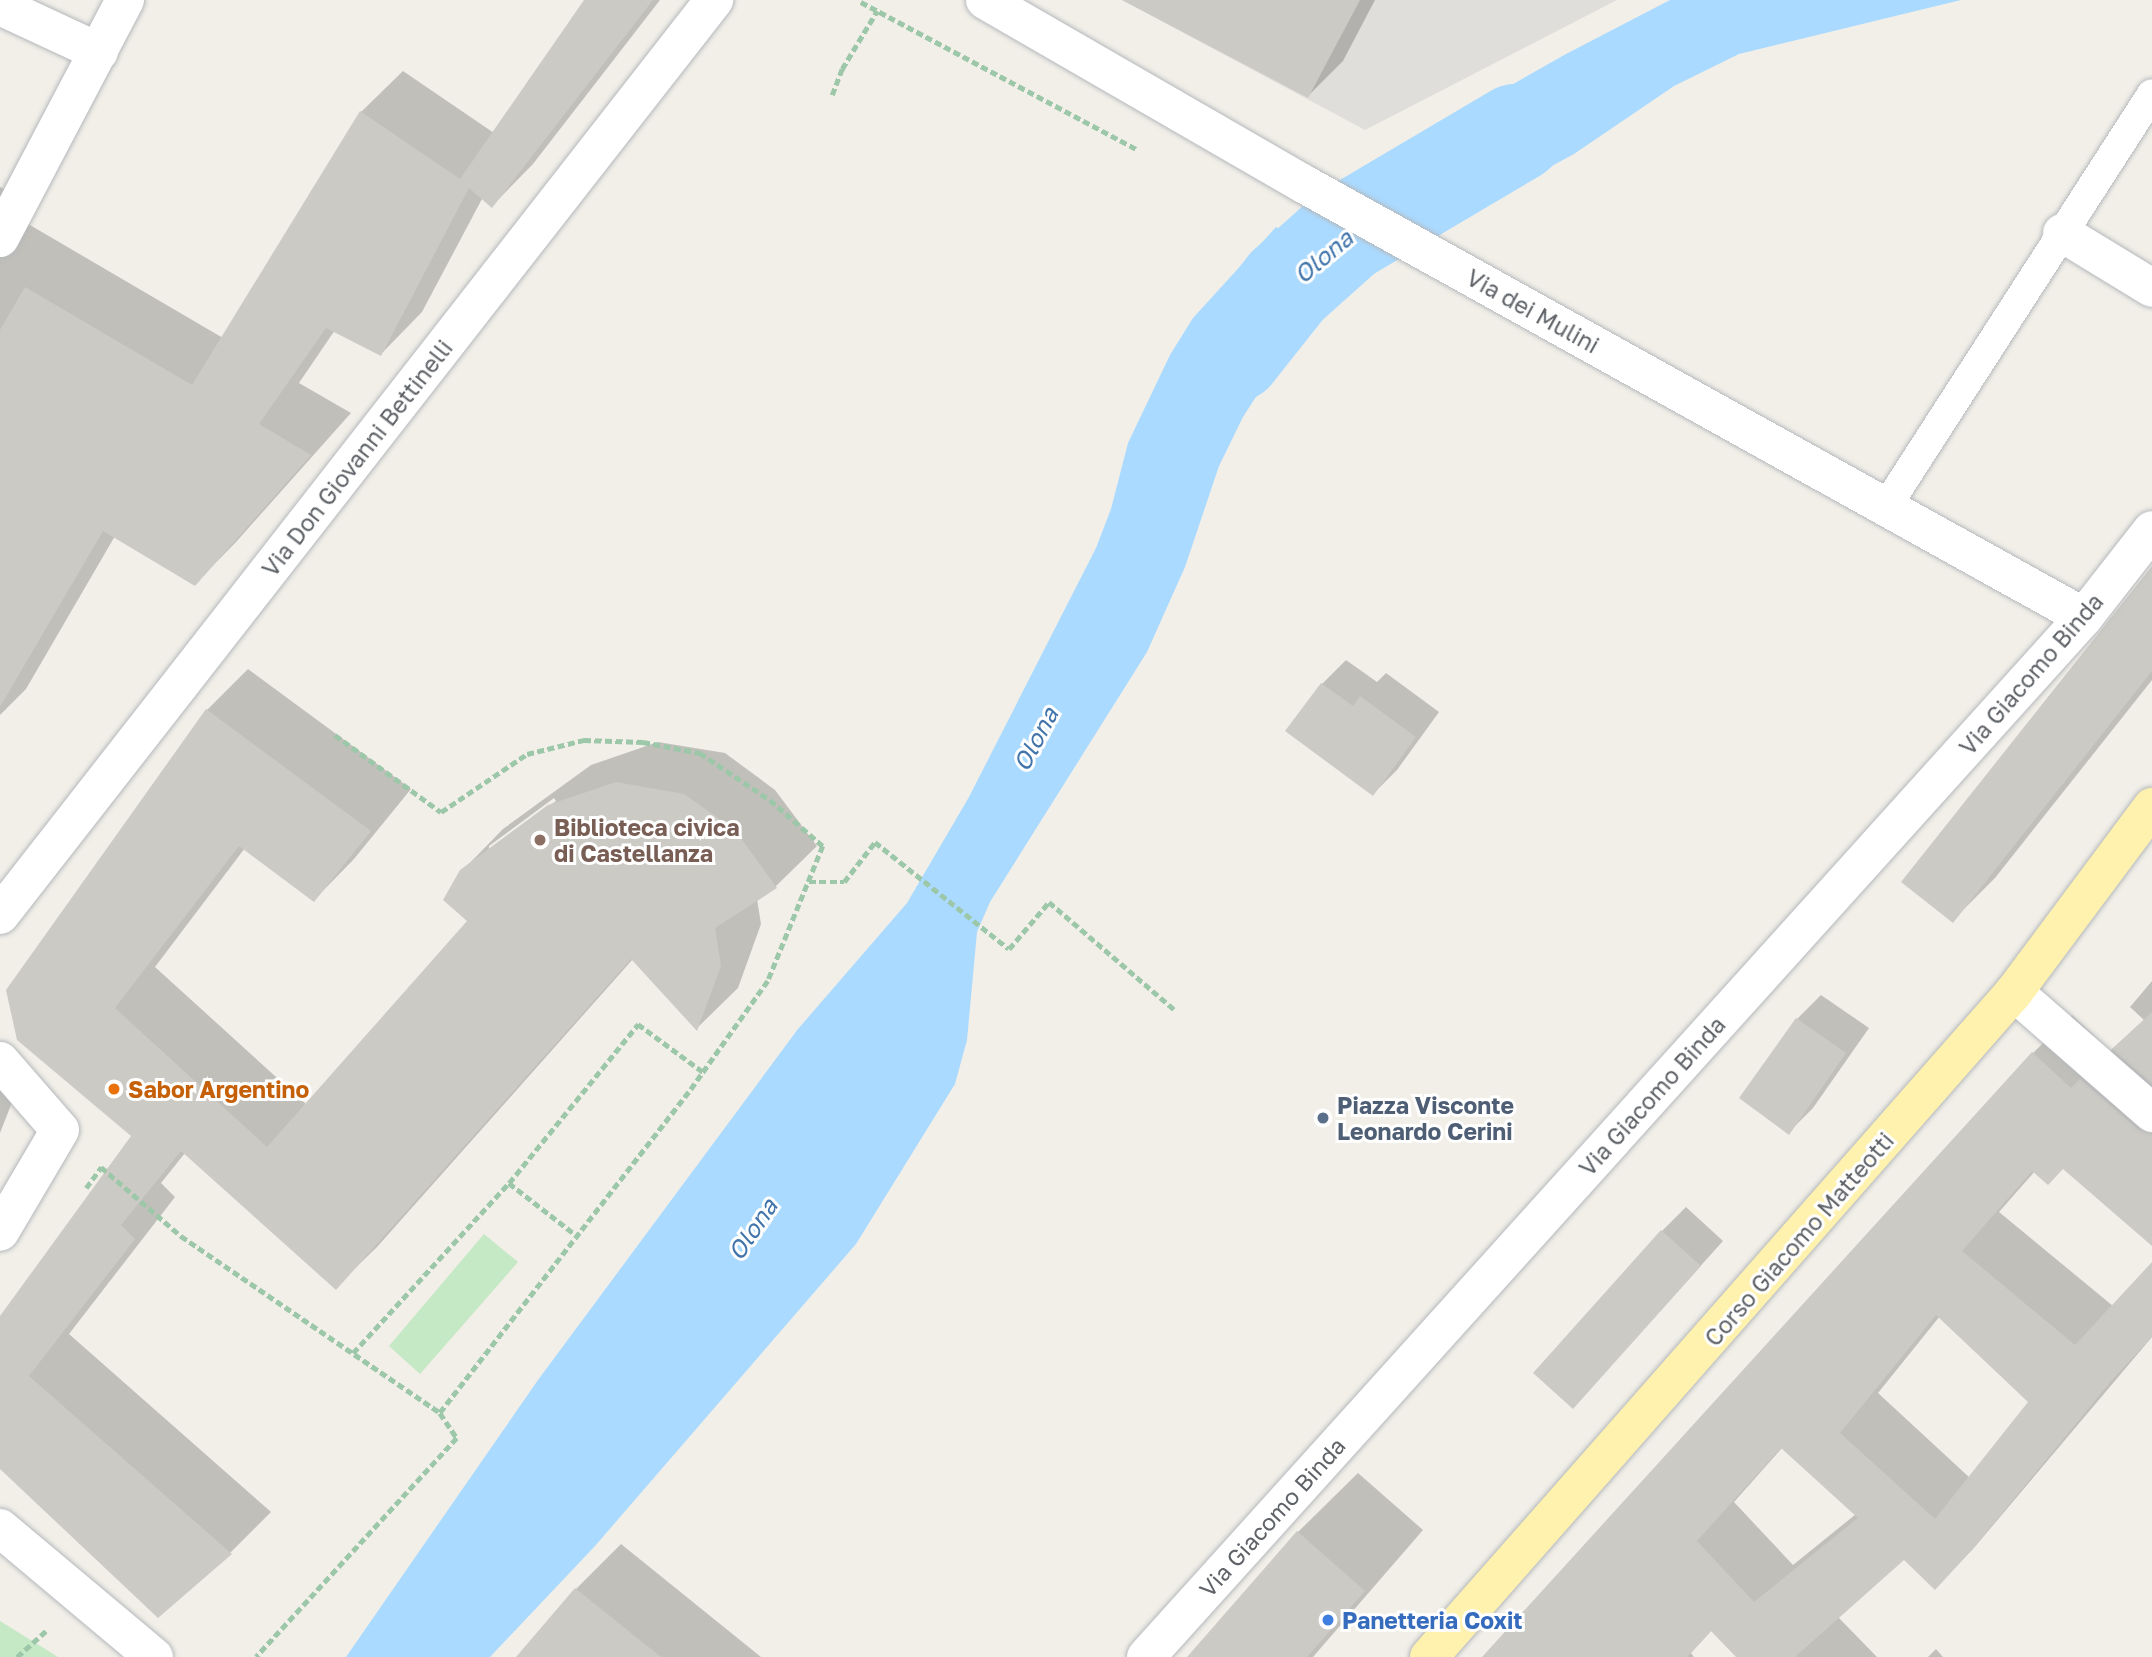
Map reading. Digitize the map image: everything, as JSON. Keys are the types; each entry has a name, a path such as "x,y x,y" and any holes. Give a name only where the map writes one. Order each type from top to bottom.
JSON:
{"main road":[{"name":"Corso Giacomo Matteotti","path":"1429,1657 2014,992 2152,807"}],"street":[{"path":"0,238 125,0"},
{"name":"Via Don Giovanni Bettinelli","path":"0,915 714,0"},
{"name":"Via dei Mulini","path":"985,0 1302,183 2084,617"},
{"path":"0,6 99,52"},
{"path":"2062,233 2152,288"},
{"name":"Via Giacomo Binda","path":"1146,1657 2084,617 2152,530"},
{"path":"2014,992 2152,1113"},
{"path":"0,1061 60,1130 0,1232"},
{"path":"0,1528 154,1657"}],"lane":[{"path":"1886,507 2152,94"}],"path":[{"path":"860,1 1138,150"},
{"path":"832,95 842,69 877,10"},
{"path":"335,735 441,812 527,754 584,740 643,742 700,753 770,800 823,846 768,981 704,1072 440,1413"},
{"path":"809,882 844,882 875,842 1009,949 1049,902 1174,1009"},
{"path":"353,1353 509,1183 638,1024 704,1072"},
{"path":"509,1183 577,1236"},
{"path":"155,1212 181,1236 440,1413 457,1438 256,1657"},
{"path":"17,1657 49,1628"}],"shaded area":[{"path":"1122,0 1617,0 1365,130"}],"green space":[{"path":"484,1234 518,1262 420,1374 389,1346"},
{"path":"0,1621 58,1657 0,1657"}],"water":[{"path":"1670,0 1961,0 1739,54 1674,86 1574,154 1489,200 1445,229 1351,176 1566,54"},
{"path":"1276,227 1363,274 1263,386 1243,417 1219,466 1185,567 1147,652 990,902 977,932 967,1040 955,1084 856,1244 595,1546 490,1657 346,1657 538,1380 798,1029 907,903 969,797 1096,548 1111,509 1128,443 1170,355 1193,318"}],"building":[{"path":"584,0 653,0 492,208 469,188 381,356 326,328 259,424 311,455 195,586 103,531 0,707 0,330 25,287 192,385 360,111 460,179"},
{"path":"1122,0 1360,0 1308,98"},
{"path":"2152,566 2152,671 1953,923 1901,882"},
{"path":"1321,683 1353,706 1360,696 1416,737 1373,796 1285,731"},
{"path":"206,709 371,831 314,902 239,846 115,1008 267,1147 467,921 443,900 460,870 548,805 616,782 684,794 735,830 777,888 715,928 721,966 697,1031 631,959 336,1290 181,1151 121,1225 135,1239 29,1376 232,1554 158,1618 0,1469 0,1316 131,1136 17,1040 6,990"},
{"path":"2152,1012 2152,1084 2112,1049"},
{"path":"1796,1018 1846,1053 1789,1135 1739,1098"},
{"path":"2032,1052 2071,1088 2080,1079 2138,1129 2152,1134 2152,1246 2063,1169 2048,1185 2032,1171 1962,1251 2075,1345 2152,1262 2152,1337 2112,1380 1970,1552 1935,1590 1904,1560 1795,1657 1736,1657 1711,1631 1687,1657 1482,1657","holes":["1936,1315 2028,1402 1935,1519 1840,1433","1781,1448 1858,1518 1754,1602 1697,1541"]},
{"path":"1661,1230 1701,1266 1573,1409 1533,1373"},
{"path":"1297,1531 1365,1591 1307,1657 1187,1657"},
{"path":"575,1588 661,1657 516,1657"}],"waterway":[{"name":"Olona","path":"1234,353 1287,286 1345,234 1516,133"}],"place":[{"name":"Biblioteca civica di Castellanza","path":"540,840"},
{"name":"Sabor Argentino","path":"114,1089"},
{"name":"Piazza Visconte Leonardo Cerini","path":"1323,1118"},
{"name":"Panetteria Coxit","path":"1328,1620"}]}
